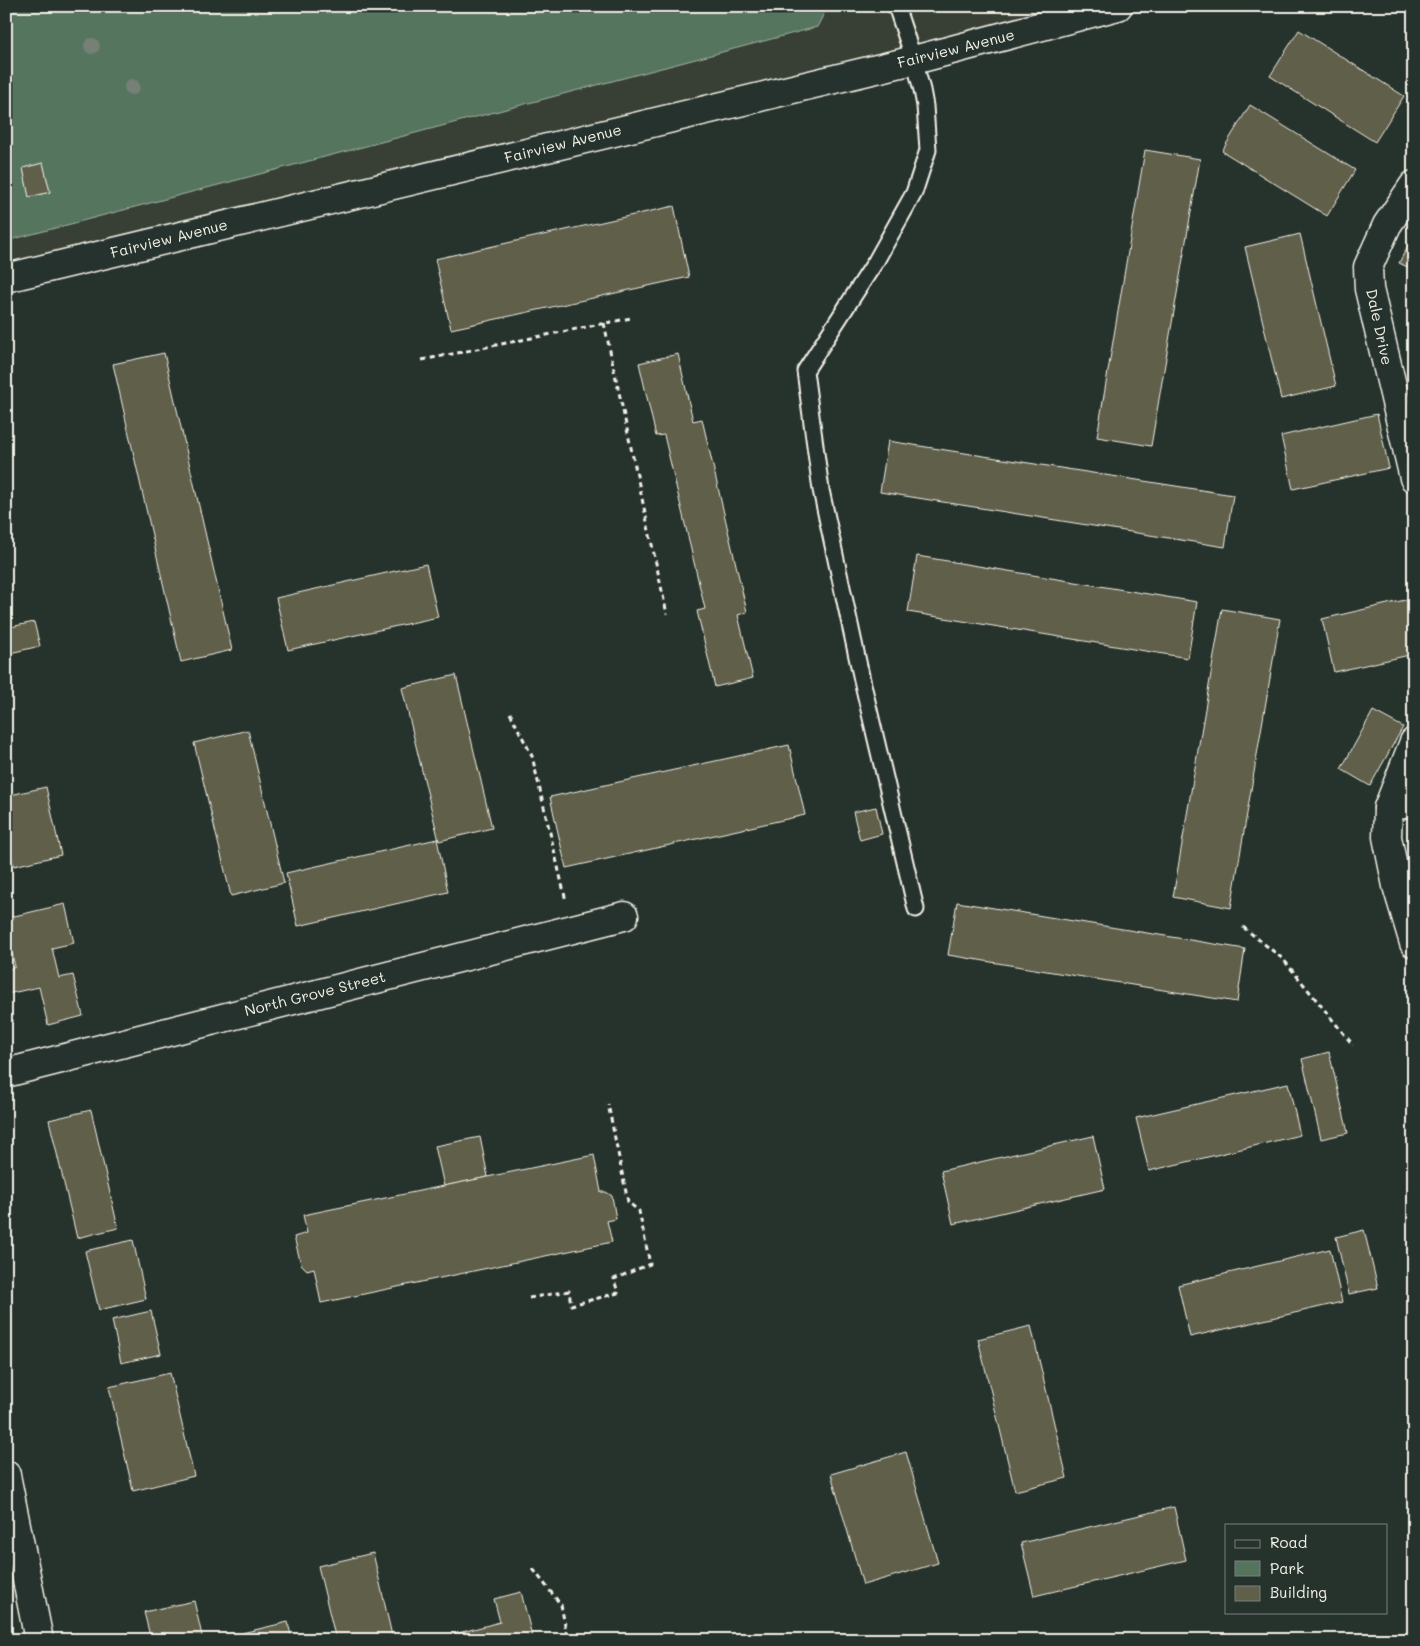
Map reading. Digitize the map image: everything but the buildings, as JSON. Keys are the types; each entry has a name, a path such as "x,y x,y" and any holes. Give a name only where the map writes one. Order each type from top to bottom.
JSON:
{"street":[{"name":"Fairview Avenue","path":"6,278 914,60 1118,6"},
{"name":"Dale Drive","path":"1414,185 1387,226 1368,267 1369,289 1414,478"},
{"path":"1414,742 1388,808 1387,837 1397,886 1414,943"},
{"path":"1388,808 1414,801"},
{"name":"North Grove Street","path":"6,1073 624,916"},
{"path":"6,1475 40,1640"}],"lane":[{"path":"896,6 914,60 925,106 928,150 914,193 876,261 805,371 821,490 868,708 916,909"}],"path":[{"path":"422,360 631,318"},
{"path":"604,324 668,614"},
{"path":"510,713 532,756 566,904 565,931"},
{"path":"1243,926 1283,959 1353,1045"},
{"path":"530,1298 568,1291 571,1305 618,1293 614,1280 650,1264 639,1211 628,1202 608,1104"},
{"path":"533,1569 561,1605 568,1640"}],"shaded area":[{"path":"6,6 1118,6 6,278"}],"green space":[{"path":"6,6 828,6 817,27 6,241","holes":["43,163 50,192 29,197 23,168"]}]}
